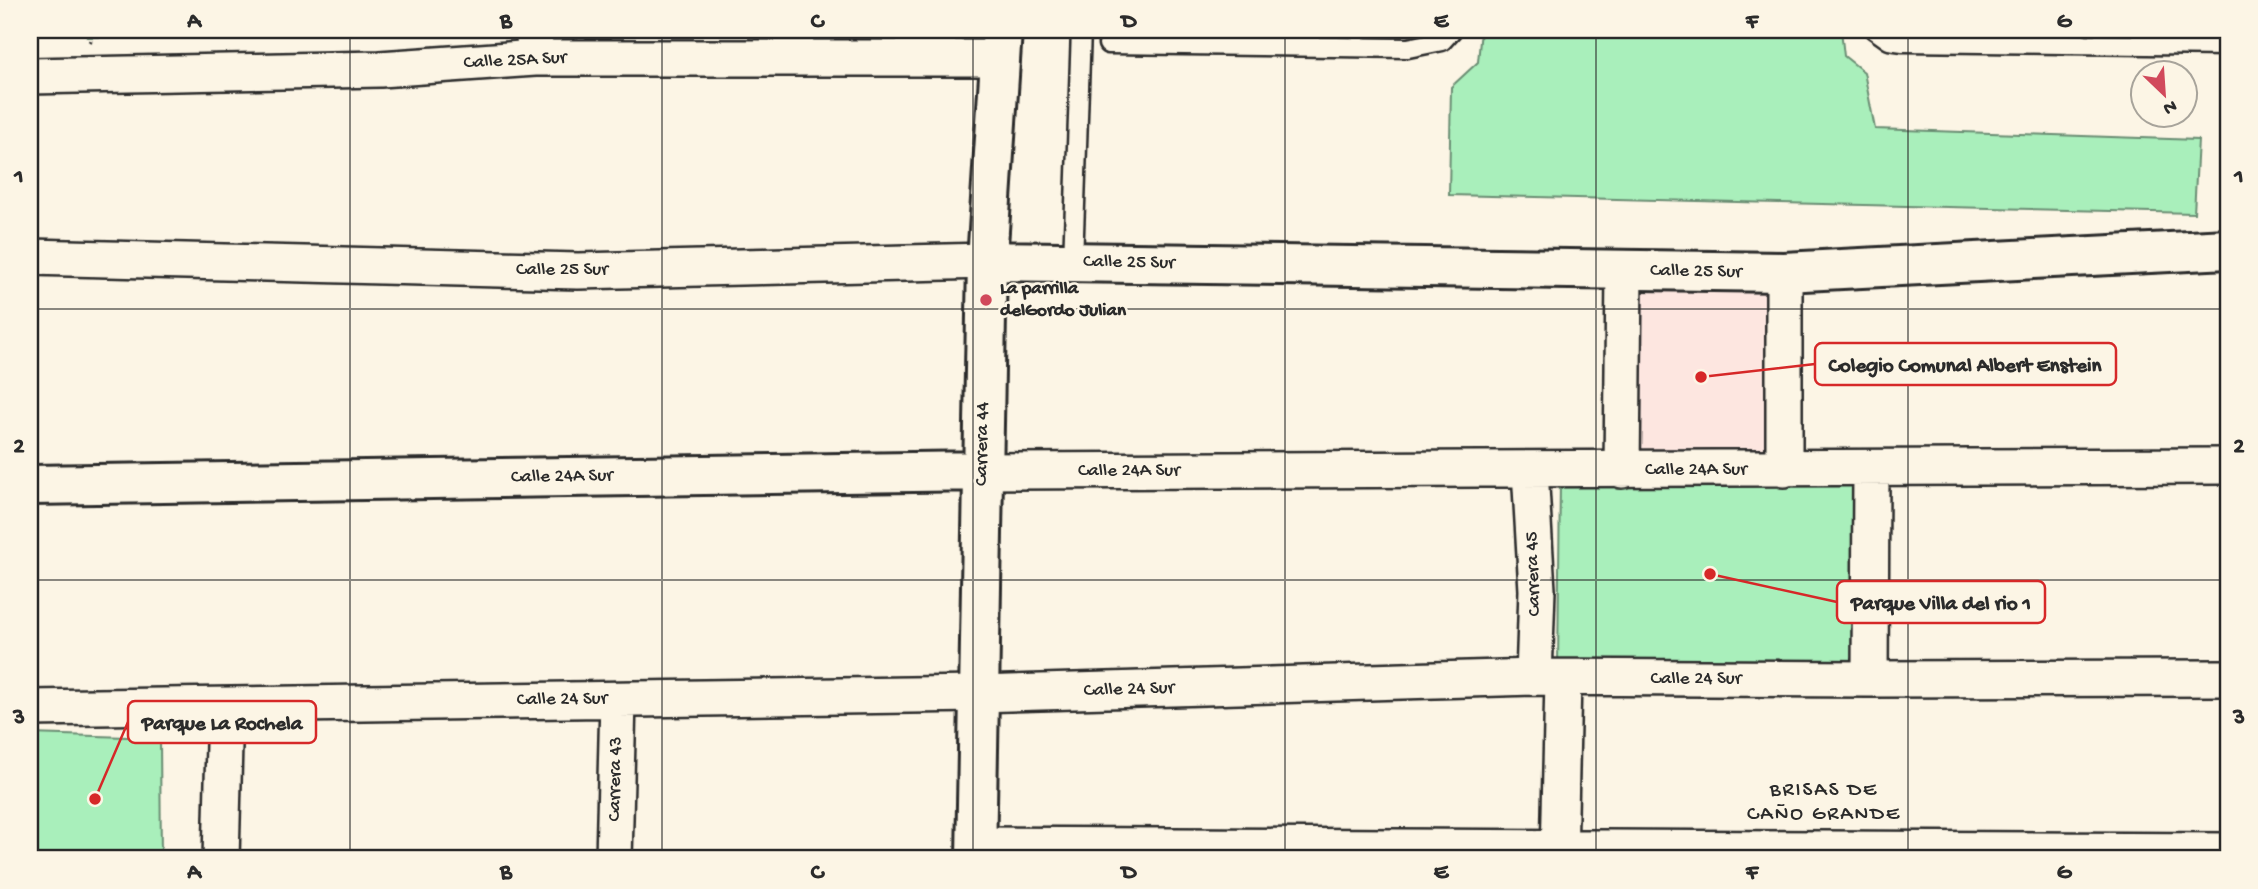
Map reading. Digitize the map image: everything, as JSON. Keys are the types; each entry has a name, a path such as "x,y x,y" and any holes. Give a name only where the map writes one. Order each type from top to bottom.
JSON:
{"street":[{"name":"Calle 25A Sur","path":"30,76 380,69 534,44 1002,44"},
{"name":"Carrera 44","path":"976,852 987,261 1002,44"},
{"name":"Calle 25 Sur","path":"30,257 578,271 987,261 1784,272 2228,249"},
{"path":"1622,470 1624,271"},
{"path":"1784,272 1784,469"},
{"name":"Calle 24A Sur","path":"30,485 983,471 2228,466"},
{"path":"1870,680 1871,469"},
{"name":"Carrera 45","path":"1530,470 1537,590 1549,678 1559,853"},
{"name":"Calle 24 Sur","path":"30,708 979,694 1549,678 2228,678"},
{"name":"Carrera 43","path":"614,859 618,700"},
{"path":"221,859 225,706"},
{"path":"976,852 2228,851"}],"lane":[{"path":"1073,262 1081,30"},
{"path":"1108,44 1408,48 1442,41 1452,30"},
{"path":"1875,30 1889,40 1903,42 2228,46"}],"shaded area":[{"path":"1773,287 1777,463 1625,463 1630,292"}],"green space":[{"path":"89,30 379,30 379,32 87,37"},
{"path":"1481,30 1841,30 1844,56 1864,72 1875,129 2198,140 2194,213 1449,195 1451,87 1478,62"},
{"path":"1864,479 1857,668 1558,668 1560,480"},
{"path":"30,734 160,738 161,859 30,859"}],"place":[{"name":"La parrilla delGordo Julian","path":"986,300"},
{"name":"Colegio Comunal Albert Enstein","path":"1701,377"},
{"name":"Parque Villa del rio 1","path":"1710,574"},
{"name":"Parque La Rochela","path":"95,799"}],"district":[{"name":"BRISAS DE CAÑO GRANDE","path":"1824,803"}]}
